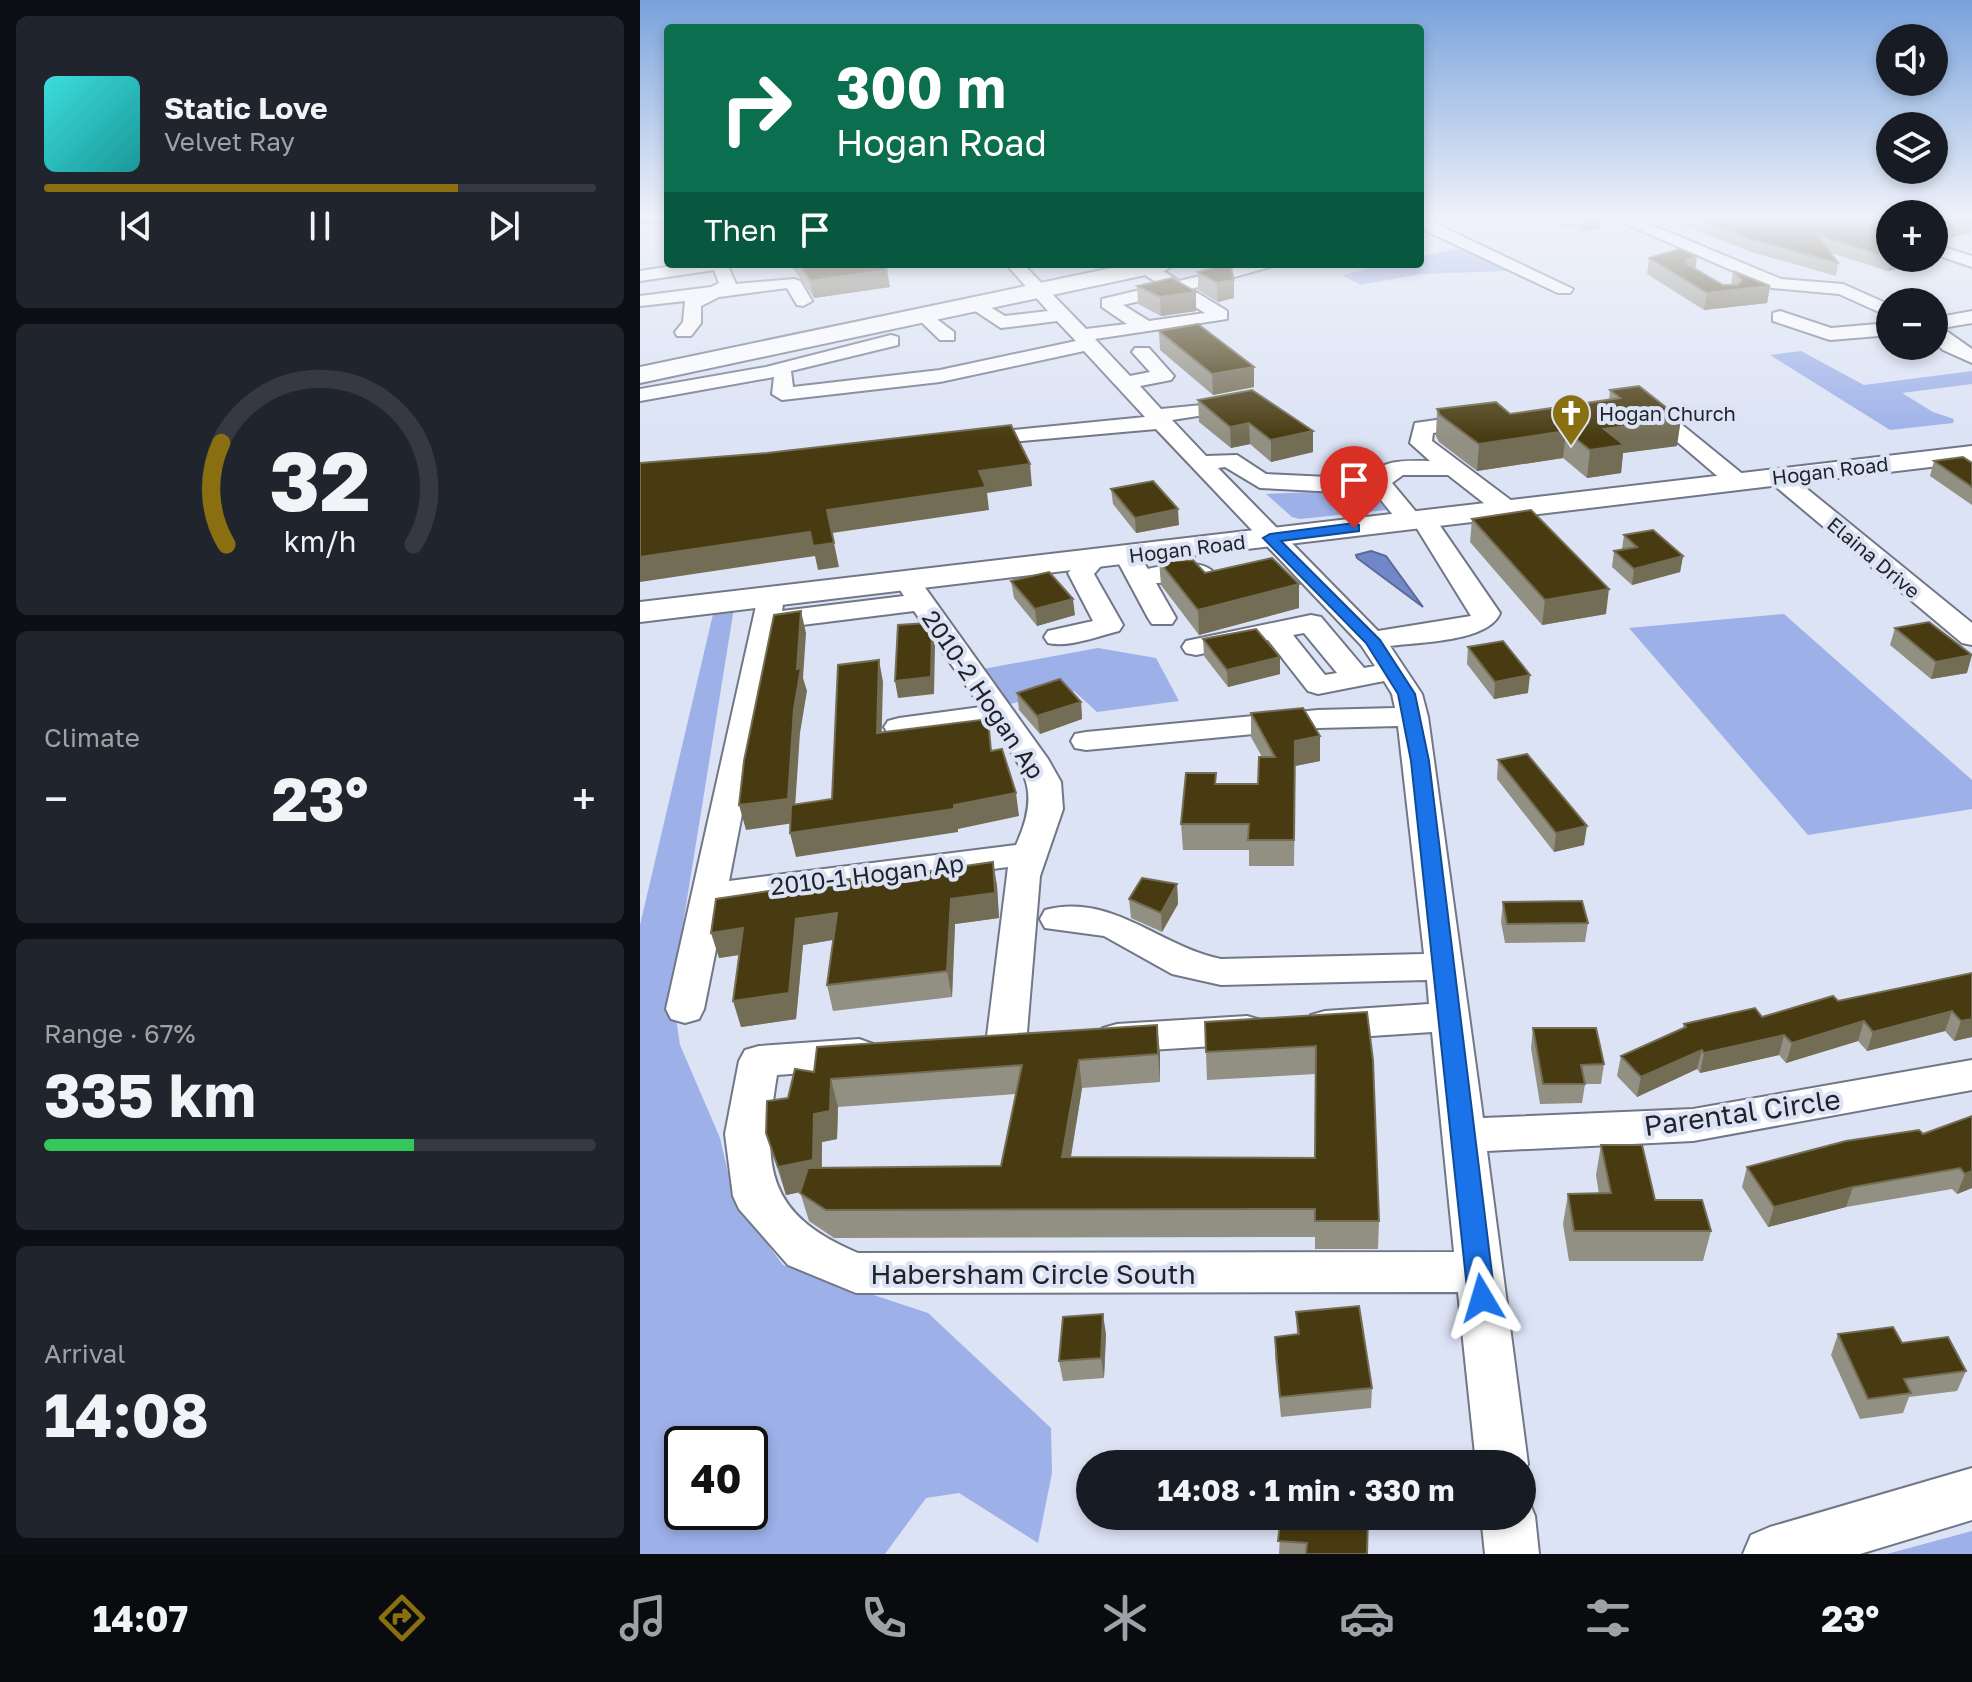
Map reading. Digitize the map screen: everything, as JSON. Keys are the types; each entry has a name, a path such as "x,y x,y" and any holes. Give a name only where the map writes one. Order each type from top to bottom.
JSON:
{"highway":[{"path":"640,355 686,335 941,292"},
{"path":"640,368 975,303 998,292"},
{"path":"640,375 686,335 869,324"}],"main road":[{"name":"Hogan Road","path":"640,612 768,609 914,591 1093,560 1134,567 1270,553 1417,520 1972,454"}],"street":[{"path":"640,395 716,292"},
{"path":"686,335 692,323 692,304 720,292"},
{"path":"798,292 803,301"},
{"path":"1039,292 1200,464 1270,553 1296,563 1363,631 1394,671 1407,694 1413,717 1500,1450"},
{"path":"1128,292 1108,303 1147,328"},
{"path":"975,303 995,320 1044,331 1147,328 1221,315 1189,292"},
{"path":"1850,292 1876,305"},
{"path":"922,313 947,336"},
{"path":"1823,321 1876,315"},
{"path":"1780,317 1830,334 1876,330"},
{"path":"1948,321 1972,317"},
{"path":"869,324 891,341 924,379"},
{"path":"686,335 778,370 784,375 782,394 924,379 1076,331"},
{"path":"778,370 805,360 891,341"},
{"path":"1948,344 1972,357"},
{"path":"1142,352 1185,394"},
{"path":"1124,383 1164,376"},
{"path":"1625,403 1639,401 1655,411 1737,481"},
{"path":"953,443 1158,419 1236,405"},
{"path":"1505,417 1423,428 1421,443 1507,509"},
{"path":"1196,647 1363,631 1471,626 1483,621 1486,613 1417,520 1382,487 1280,484 1260,481 1229,460 1200,464"},
{"path":"1382,487 1382,476 1399,468 1453,468"},
{"name":"Elaina Drive","path":"1777,476 1972,637"},
{"path":"1058,637 1109,625 1081,573 1093,560"},
{"path":"1134,567 1223,575"},
{"path":"1134,567 1162,618"},
{"name":"2010-2 Hogan Ap","path":"914,591 1037,766 1048,796 1049,808 1027,854 990,1045 1449,1017"},
{"path":"685,1009 768,609"},
{"path":"1321,635 1357,678"},
{"path":"1282,639 1318,685 1394,671"},
{"path":"899,727 999,714"},
{"path":"1086,741 1318,719 1413,717"},
{"name":"2010-1 Hogan Ap","path":"708,895 1027,854"},
{"path":"1058,919 1112,925 1185,965 1221,972 1443,967"},
{"name":"Habersham Circle South","path":"897,1051 759,1061 746,1134 755,1196 804,1251 856,1273 1478,1272"},
{"name":"Parental Circle","path":"1462,1136 1693,1125 1972,1075"},
{"path":"1770,1554 1972,1494"},
{"path":"1509,1530 1512,1554"}],"shaded area":[{"path":"1801,351 1864,385 1972,371 1972,384 1902,393 1933,412 1954,419 1953,423 1890,430 1770,355"},
{"path":"1368,490 1387,510 1300,519 1292,517 1266,494"},
{"path":"1371,551 1386,556 1423,607 1357,558 1356,555"},
{"path":"734,608 672,992 680,1045 720,1138 734,1199 783,1265 928,1313 1051,1428 1052,1473 1038,1543 959,1493 926,1498 885,1554 640,1554 640,925 714,610"},
{"path":"1784,614 1972,780 1972,809 1808,835 1629,628"},
{"path":"1098,648 1156,658 1179,701 1097,712 1074,691 1009,704 983,669"},
{"path":"1972,1531 1972,1554 1887,1554"}],"building":[{"path":"1149,292 1196,292 1160,297"},
{"path":"1198,324 1254,367 1212,374 1159,331"},
{"path":"1639,386 1681,419 1604,429 1624,445 1590,450 1566,431 1479,444 1440,415 1437,409 1496,402 1510,414 1620,398 1610,390"},
{"path":"1252,390 1313,431 1271,440 1249,423 1230,427 1198,400"},
{"path":"1011,425 1030,464 979,471 986,487 827,510 834,543 813,546 810,532 640,557 640,463 767,453"},
{"path":"1963,457 1972,463 1972,487 1934,461"},
{"path":"1153,481 1178,509 1135,518 1111,489"},
{"path":"1531,510 1609,589 1545,600 1472,519"},
{"path":"1653,530 1683,556 1634,569 1614,551 1637,547 1624,535"},
{"path":"1272,558 1299,584 1198,610 1159,561 1193,560 1205,573"},
{"path":"1049,572 1073,599 1035,609 1011,581"},
{"path":"801,611 797,669 801,668 794,709 788,799 739,805 744,761 774,615"},
{"path":"1929,622 1972,655 1936,662 1895,628"},
{"path":"927,623 932,629 931,677 895,681 898,625"},
{"path":"1256,629 1280,657 1227,670 1203,639"},
{"path":"1503,641 1530,675 1495,682 1468,647"},
{"path":"879,660 877,733 988,719 991,751 1002,749 1016,793 954,805 954,809 790,833 791,805 832,799 838,665"},
{"path":"1060,679 1081,702 1037,716 1017,693"},
{"path":"1303,708 1320,736 1295,741 1294,840 1248,840 1249,824 1181,824 1186,773 1216,773 1215,784 1258,784 1259,757 1275,757 1251,713"},
{"path":"1527,754 1587,826 1556,833 1498,760"},
{"path":"993,862 995,893 951,899 947,971 827,985 837,913 796,919 789,993 733,1001 743,928 711,933 716,899 896,872 896,876"},
{"path":"1142,878 1177,884 1161,913 1129,899"},
{"path":"1582,901 1588,923 1507,924 1503,902"},
{"path":"1972,973 1972,1019 1961,1021 1952,1011 1873,1032 1864,1021 1792,1043 1784,1035 1704,1053 1702,1050 1641,1077 1621,1056 1686,1027 1684,1024 1755,1008 1762,1017 1833,996 1838,1001"},
{"path":"1367,1012 1373,1060 1379,1221 1315,1221 1315,1209 826,1210 800,1193 808,1168 1001,1166 1022,1065 831,1079 830,1111 814,1114 813,1160 778,1167 766,1133 767,1101 788,1098 795,1069 814,1072 817,1047 1157,1025 1158,1054 1079,1060 1062,1157 1315,1158 1316,1046 1206,1052 1205,1022"},
{"path":"1533,1028 1596,1028 1604,1064 1581,1065 1585,1084 1543,1084"},
{"path":"1972,1116 1972,1171 1965,1174 1960,1168 1853,1187 1774,1207 1747,1167 1846,1141 1919,1130 1923,1134"},
{"path":"1601,1145 1642,1145 1655,1200 1702,1200 1711,1231 1574,1231 1568,1194 1611,1193"},
{"path":"1359,1306 1372,1388 1280,1397 1275,1337 1299,1334 1296,1312"},
{"path":"1103,1314 1101,1358 1059,1361 1063,1317"},
{"path":"1893,1327 1902,1343 1948,1337 1966,1371 1904,1379 1911,1393 1868,1399 1838,1334"},
{"path":"1279,1530 1368,1530 1367,1554 1306,1554 1307,1543 1278,1541"}],"place":[{"name":"Hogan Church","path":"1571,447"}],"route":[{"path":"1354,528 1270,538 1372,640 1407,694 1420,761 1482,1298"}]}
